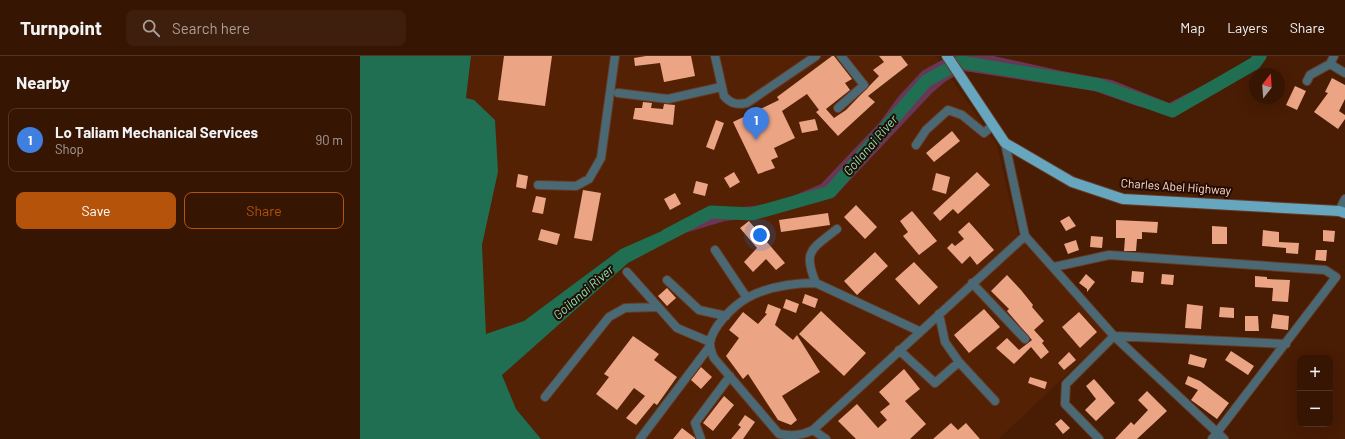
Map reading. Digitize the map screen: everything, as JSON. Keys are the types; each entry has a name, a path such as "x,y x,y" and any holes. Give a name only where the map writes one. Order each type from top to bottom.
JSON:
{"main road":[{"name":"Charles Abel Highway","path":"947,56 1005,143 1072,182 1123,199 1342,212"}],"street":[{"path":"538,185 576,186 589,179 601,158 615,56"},
{"path":"715,56 724,96 729,101 741,104 747,103 816,56"},
{"path":"838,108 864,85 841,56"},
{"path":"1306,81 1310,75 1330,64 1334,56"},
{"path":"1330,64 1345,73"},
{"path":"618,93 668,99 722,87"},
{"path":"916,145 926,130 948,110 962,115 984,133 993,125"},
{"path":"1005,143 1025,236 1114,336 1224,439"},
{"path":"1342,212 1345,199"},
{"path":"816,283 809,267 808,257 816,246 837,229"},
{"path":"626,272 676,328 710,344 714,358 779,434 793,437 804,435 813,430 1025,236"},
{"path":"715,250 747,298"},
{"path":"1054,267 1110,255 1325,270 1336,277 1212,439"},
{"path":"667,280 699,310 726,316"},
{"path":"640,439 710,344 720,323 747,298 798,283 816,283 919,332"},
{"path":"972,283 1026,339"},
{"path":"545,397 610,317 625,308 658,307"},
{"path":"939,314 945,342 959,362 995,400"},
{"path":"1099,439 1065,404 1066,384 1114,336 1286,344"},
{"path":"899,350 934,383 959,362"},
{"path":"701,439 695,423 730,376"},
{"path":"813,430 826,439"}],"shaded area":[{"path":"471,56 936,56 997,145 1018,235 1108,335 999,439 541,439 516,409 486,334 482,245 498,172 466,98"},
{"path":"949,56 994,56 1112,80 1169,103 1252,60 1254,56 1267,56 1261,64 1254,68 1249,68 1249,71 1176,116 1137,106 1094,91 964,71 946,81 932,93 835,196 766,216 725,221 685,233 680,223 708,210 774,204 821,184 880,122 898,97 922,71"}],"water":[{"path":"360,56 471,56 466,98 474,100 495,120 498,172 482,245 486,334 524,321 621,249 680,223 685,233 628,263 502,375 516,409 541,439 360,439"}],"building":[{"path":"504,56 552,56 545,106 498,100"},
{"path":"646,56 691,56 695,76 664,82 660,63 635,66 634,58"},
{"path":"834,56 852,79 845,83 850,90 826,109 834,118 846,110 879,76 873,70 884,62 879,56 901,56 908,65 868,96 875,102 838,136 816,112 819,110 807,94 782,111 795,138 774,148 778,157 771,160 775,168 758,174 733,122 779,100 777,97"},
{"path":"1332,78 1345,85 1345,99 1339,111 1345,115 1345,119 1338,129 1314,112 1328,93 1325,92"},
{"path":"1295,86 1306,91 1297,110 1286,105"},
{"path":"643,102 652,103 651,108 663,109 664,104 675,105 673,125 633,119 635,108 642,108"},
{"path":"815,119 818,130 802,133 799,122"},
{"path":"716,120 724,123 714,150 706,147"},
{"path":"952,131 960,141 934,162 926,153"},
{"path":"734,172 740,182 730,188 724,178"},
{"path":"977,172 990,185 958,214 953,209 940,221 933,213"},
{"path":"936,173 950,177 946,194 932,190"},
{"path":"518,174 528,176 526,189 516,187"},
{"path":"696,181 708,184 705,196 693,193"},
{"path":"583,190 601,193 592,241 574,238"},
{"path":"675,193 681,204 670,210 664,199"},
{"path":"536,196 546,198 543,214 532,212"},
{"path":"856,205 877,227 865,239 844,217"},
{"path":"912,211 937,241 919,255 903,236 908,232 900,221"},
{"path":"828,213 830,225 781,232 779,220"},
{"path":"1069,216 1076,226 1066,231 1060,221"},
{"path":"1116,220 1158,222 1157,233 1142,232 1142,239 1137,239 1136,251 1124,251 1125,238 1116,238"},
{"path":"749,221 785,263 776,270 766,259 753,272 744,262 757,248 740,228"},
{"path":"969,222 994,250 977,265 970,256 962,264 947,248 952,243 955,246 964,239 958,232"},
{"path":"1212,226 1227,227 1227,244 1212,244"},
{"path":"541,229 560,234 557,245 538,240"},
{"path":"1263,230 1279,232 1279,242 1299,243 1298,254 1286,253 1286,248 1262,246"},
{"path":"1323,230 1335,231 1334,242 1323,241"},
{"path":"1091,236 1103,237 1102,248 1090,247"},
{"path":"1076,240 1079,250 1068,254 1064,244"},
{"path":"1316,250 1327,250 1326,261 1315,260"},
{"path":"875,252 888,266 857,295 844,281"},
{"path":"914,262 938,287 919,305 895,279"},
{"path":"1132,271 1144,272 1143,283 1131,282"},
{"path":"1086,274 1095,282 1087,292 1087,289 1079,283"},
{"path":"1162,274 1174,275 1173,285 1161,284"},
{"path":"1007,275 1021,290 1033,305 1032,307 1044,321 1034,330 1044,341 1042,343 1049,352 1041,359 1031,347 1014,364 996,348 1007,338 1019,350 1032,340 1007,311 1009,309 991,291"},
{"path":"1255,276 1267,277 1267,279 1290,280 1288,302 1272,301 1273,288 1255,287"},
{"path":"667,288 676,298 667,306 658,296"},
{"path":"805,294 818,299 815,308 802,303"},
{"path":"786,299 799,304 796,313 783,308"},
{"path":"768,304 781,309 775,325 793,340 797,335 820,372 782,396 797,420 791,425 778,420 748,374 743,379 726,356 739,338 729,330 743,312 758,324 767,314 765,313"},
{"path":"1187,304 1203,306 1201,329 1185,328"},
{"path":"1220,307 1234,308 1234,318 1219,317"},
{"path":"984,309 1000,327 969,353 954,335"},
{"path":"821,311 866,353 844,376 799,334"},
{"path":"1079,312 1097,332 1080,348 1062,327"},
{"path":"1273,314 1289,316 1288,330 1271,328"},
{"path":"1245,316 1258,316 1259,331 1245,331"},
{"path":"633,336 659,354 654,360 677,377 657,405 654,403 636,425 626,418 645,396 634,388 617,410 596,394 609,377 604,374"},
{"path":"1231,351 1254,366 1248,375 1225,360"},
{"path":"1069,352 1076,360 1064,370 1058,363"},
{"path":"1190,354 1207,359 1204,368 1188,364"},
{"path":"701,367 712,377 701,389 691,380"},
{"path":"904,369 920,389 905,401 926,424 910,439 856,439 838,421 857,404 878,428 887,420 880,412 890,404 879,392"},
{"path":"1188,376 1200,381 1229,403 1217,419 1191,400 1198,390 1185,384"},
{"path":"1030,377 1047,382 1045,389 1028,383"},
{"path":"1094,379 1115,403 1096,421 1085,410 1096,399 1086,386"},
{"path":"1147,391 1167,411 1137,439 1115,439 1131,422 1134,425 1148,410 1138,400"},
{"path":"724,396 734,405 713,431 703,423"},
{"path":"745,415 755,422 743,439 731,439 741,427 738,425"},
{"path":"1061,419 1070,428 1063,434 1055,424"},
{"path":"951,423 958,430 966,423 980,439 933,439"},
{"path":"682,428 695,438 695,439 673,439"}],"waterway":[{"name":"Goilanai River","path":"667,235 711,212 752,214 830,192 926,81 961,62 1099,85 1172,111 1255,63 1260,56"}],"place":[{"name":"Lo Taliam Mechanical Services","path":"756,140"}]}
